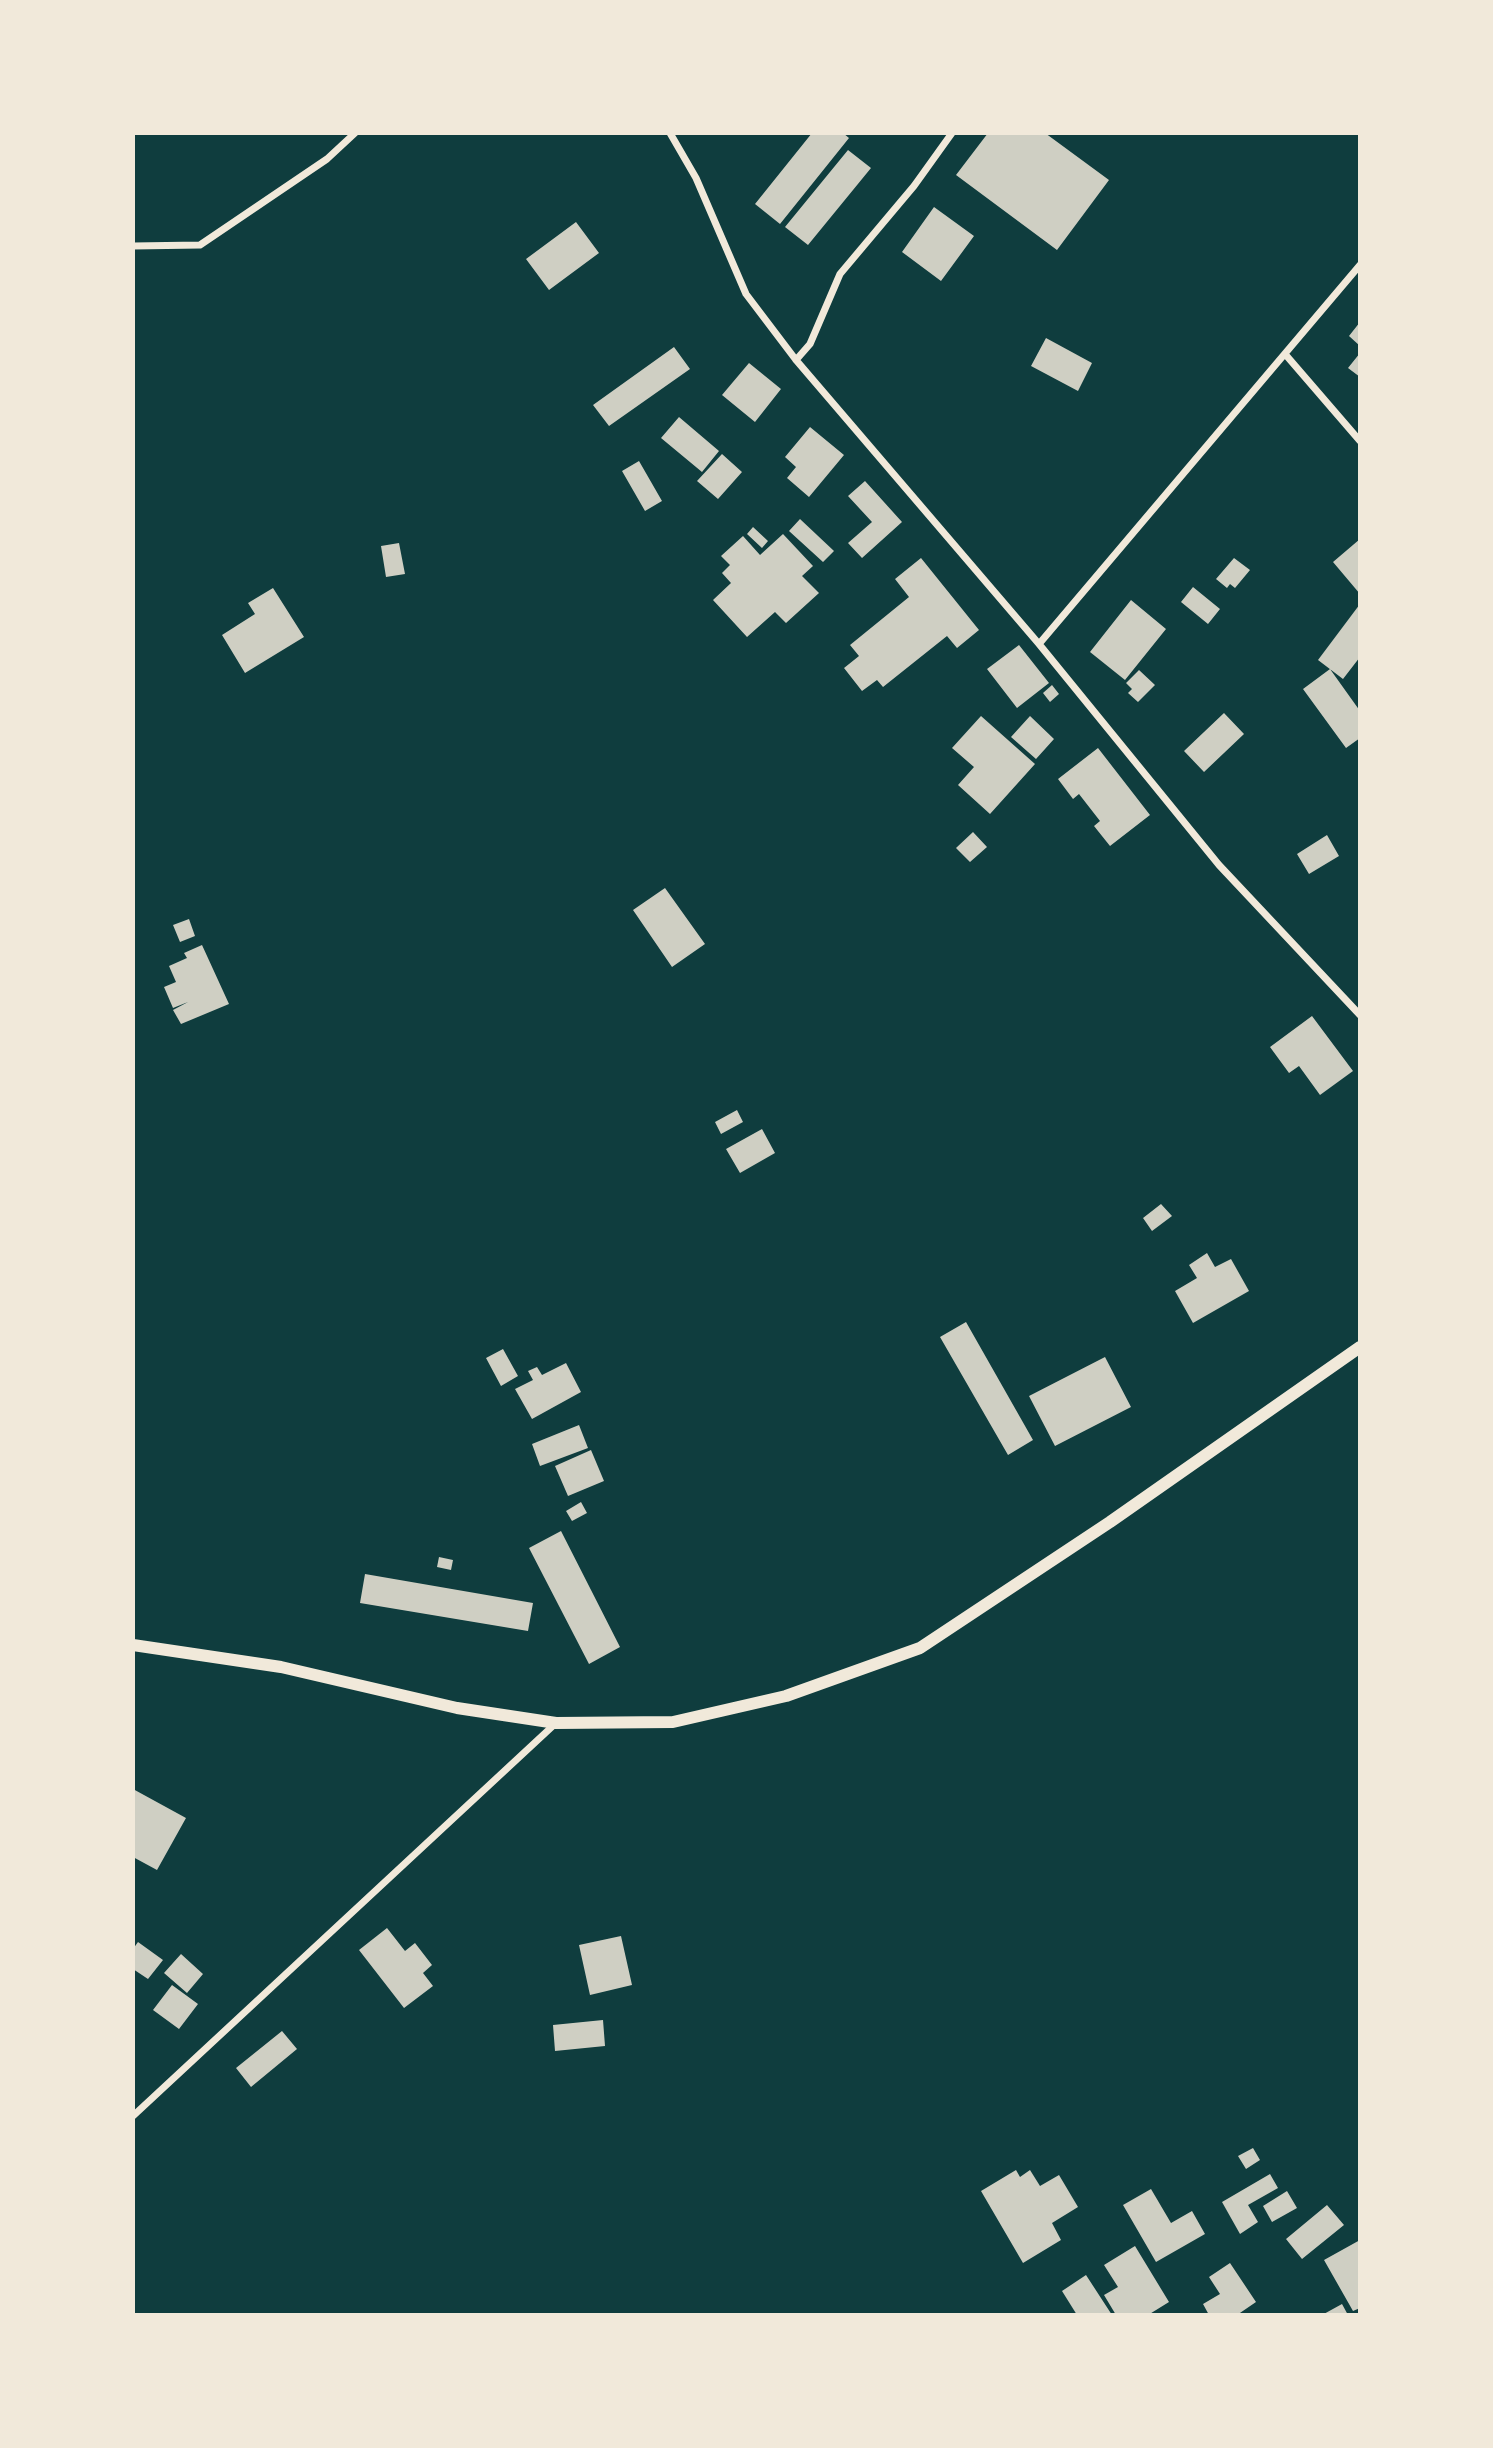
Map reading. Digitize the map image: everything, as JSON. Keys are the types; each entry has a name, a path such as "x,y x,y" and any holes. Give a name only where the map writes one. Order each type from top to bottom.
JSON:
{"street":[{"path":"133,246 200,245 327,159 355,133"},
{"path":"670,133 696,178 746,294 796,360 1039,644 1219,865 1360,1016"},
{"path":"796,360 810,344 840,274 914,186 952,133"},
{"path":"1039,644 1360,265"},
{"path":"1285,354 1360,441"},
{"path":"133,1645 281,1667 457,1708 556,1723 673,1722 786,1696 920,1648 1111,1522 1360,1347"},
{"path":"133,2116 556,1723"}],"building":[{"path":"812,133 843,133 849,138 780,224 755,204"},
{"path":"988,133 1045,133 1109,180 1057,250 956,175"},
{"path":"848,150 871,168 808,245 785,227"},
{"path":"934,207 974,236 941,281 902,252"},
{"path":"576,222 599,253 549,290 526,259"},
{"path":"1360,322 1360,346 1349,336"},
{"path":"1046,338 1092,363 1078,391 1031,366"},
{"path":"674,347 690,369 609,426 593,405"},
{"path":"1360,353 1360,377 1348,368"},
{"path":"749,363 781,389 755,422 722,395"},
{"path":"679,417 719,451 702,472 661,438"},
{"path":"810,427 844,455 809,497 787,478 796,467 785,457"},
{"path":"722,454 742,472 718,499 697,481"},
{"path":"639,461 662,501 645,511 622,471"},
{"path":"865,481 902,522 862,558 848,543 872,522 848,496"},
{"path":"800,519 834,551 823,562 789,531"},
{"path":"753,527 768,541 762,548 747,534"},
{"path":"783,534 813,566 802,576 819,593 786,623 775,612 747,637 713,600 731,583 722,573 730,565 721,556 743,536 760,555"},
{"path":"1360,539 1360,594 1333,562"},
{"path":"399,543 405,574 386,577 381,546"},
{"path":"921,558 979,630 957,648 947,636 883,687 877,680 862,691 844,668 859,656 850,645 909,597 895,579"},
{"path":"1234,558 1250,570 1235,588 1230,584 1227,588 1216,579"},
{"path":"1193,587 1220,609 1208,624 1181,602"},
{"path":"273,588 304,637 245,673 222,635 255,614 248,603"},
{"path":"1131,600 1166,629 1125,680 1090,652"},
{"path":"1360,604 1360,657 1343,679 1318,660"},
{"path":"1019,645 1049,683 1017,708 987,669"},
{"path":"1330,669 1360,711 1360,738 1346,748 1303,689"},
{"path":"1139,670 1155,685 1138,702 1128,693 1132,689 1126,683"},
{"path":"1052,685 1059,694 1050,702 1043,693"},
{"path":"1224,713 1244,734 1204,772 1184,751"},
{"path":"981,716 1035,764 990,814 958,785 974,767 952,748"},
{"path":"1030,716 1054,739 1036,759 1011,737"},
{"path":"1098,748 1150,815 1110,846 1094,826 1100,821 1079,794 1073,799 1058,779"},
{"path":"973,832 987,847 970,862 956,848"},
{"path":"1327,835 1339,856 1309,874 1297,854"},
{"path":"665,888 705,944 672,967 633,910"},
{"path":"189,919 195,936 180,942 173,925"},
{"path":"202,945 229,1004 181,1024 173,1010 188,1002 173,1008 164,987 176,982 169,966 187,958 184,953"},
{"path":"1312,1016 1353,1071 1320,1095 1299,1066 1289,1073 1270,1047"},
{"path":"737,1110 743,1122 721,1134 715,1122"},
{"path":"762,1129 775,1153 740,1173 726,1149"},
{"path":"1161,1204 1172,1216 1152,1231 1143,1218"},
{"path":"1207,1253 1215,1267 1231,1259 1249,1291 1193,1323 1175,1291 1197,1278 1189,1265"},
{"path":"966,1322 1033,1440 1008,1455 940,1337"},
{"path":"503,1349 518,1376 501,1386 486,1358"},
{"path":"1105,1357 1131,1407 1055,1446 1029,1396"},
{"path":"566,1363 581,1392 532,1419 515,1389 533,1380 528,1371 537,1367 542,1375"},
{"path":"579,1425 588,1448 540,1466 532,1444"},
{"path":"591,1450 604,1481 568,1496 555,1466"},
{"path":"581,1502 587,1513 572,1521 566,1511"},
{"path":"561,1531 620,1647 589,1664 529,1548"},
{"path":"439,1557 453,1560 451,1570 437,1567"},
{"path":"365,1574 533,1603 528,1631 360,1603"},
{"path":"133,1789 186,1818 157,1870 133,1857"},
{"path":"387,1928 405,1951 415,1943 432,1965 423,1973 433,1986 404,2008 359,1950"},
{"path":"621,1936 632,1985 590,1995 579,1945"},
{"path":"138,1942 163,1960 148,1979 133,1969 133,1949"},
{"path":"181,1954 203,1974 187,1993 164,1973"},
{"path":"172,1985 198,2004 179,2029 153,2010"},
{"path":"603,2020 605,2046 555,2051 553,2025"},
{"path":"282,2031 297,2049 251,2087 236,2068"},
{"path":"1253,2148 1260,2160 1246,2169 1238,2156"},
{"path":"1016,2170 1020,2177 1030,2170 1040,2186 1059,2175 1078,2207 1052,2223 1061,2240 1023,2263 981,2191"},
{"path":"1270,2174 1278,2188 1248,2205 1258,2222 1240,2234 1222,2202"},
{"path":"1151,2189 1171,2223 1192,2211 1205,2234 1156,2262 1123,2205"},
{"path":"1287,2191 1297,2208 1272,2222 1263,2206"},
{"path":"1327,2205 1344,2225 1302,2259 1286,2239"},
{"path":"1360,2240 1360,2308 1353,2311 1324,2260"},
{"path":"1135,2246 1169,2302 1148,2315 1116,2315 1104,2295 1118,2287 1104,2265"},
{"path":"1230,2263 1256,2302 1237,2315 1209,2315 1203,2304 1220,2294 1209,2277"},
{"path":"1086,2275 1112,2315 1077,2315 1062,2291"},
{"path":"1342,2304 1348,2315 1322,2315"}]}
